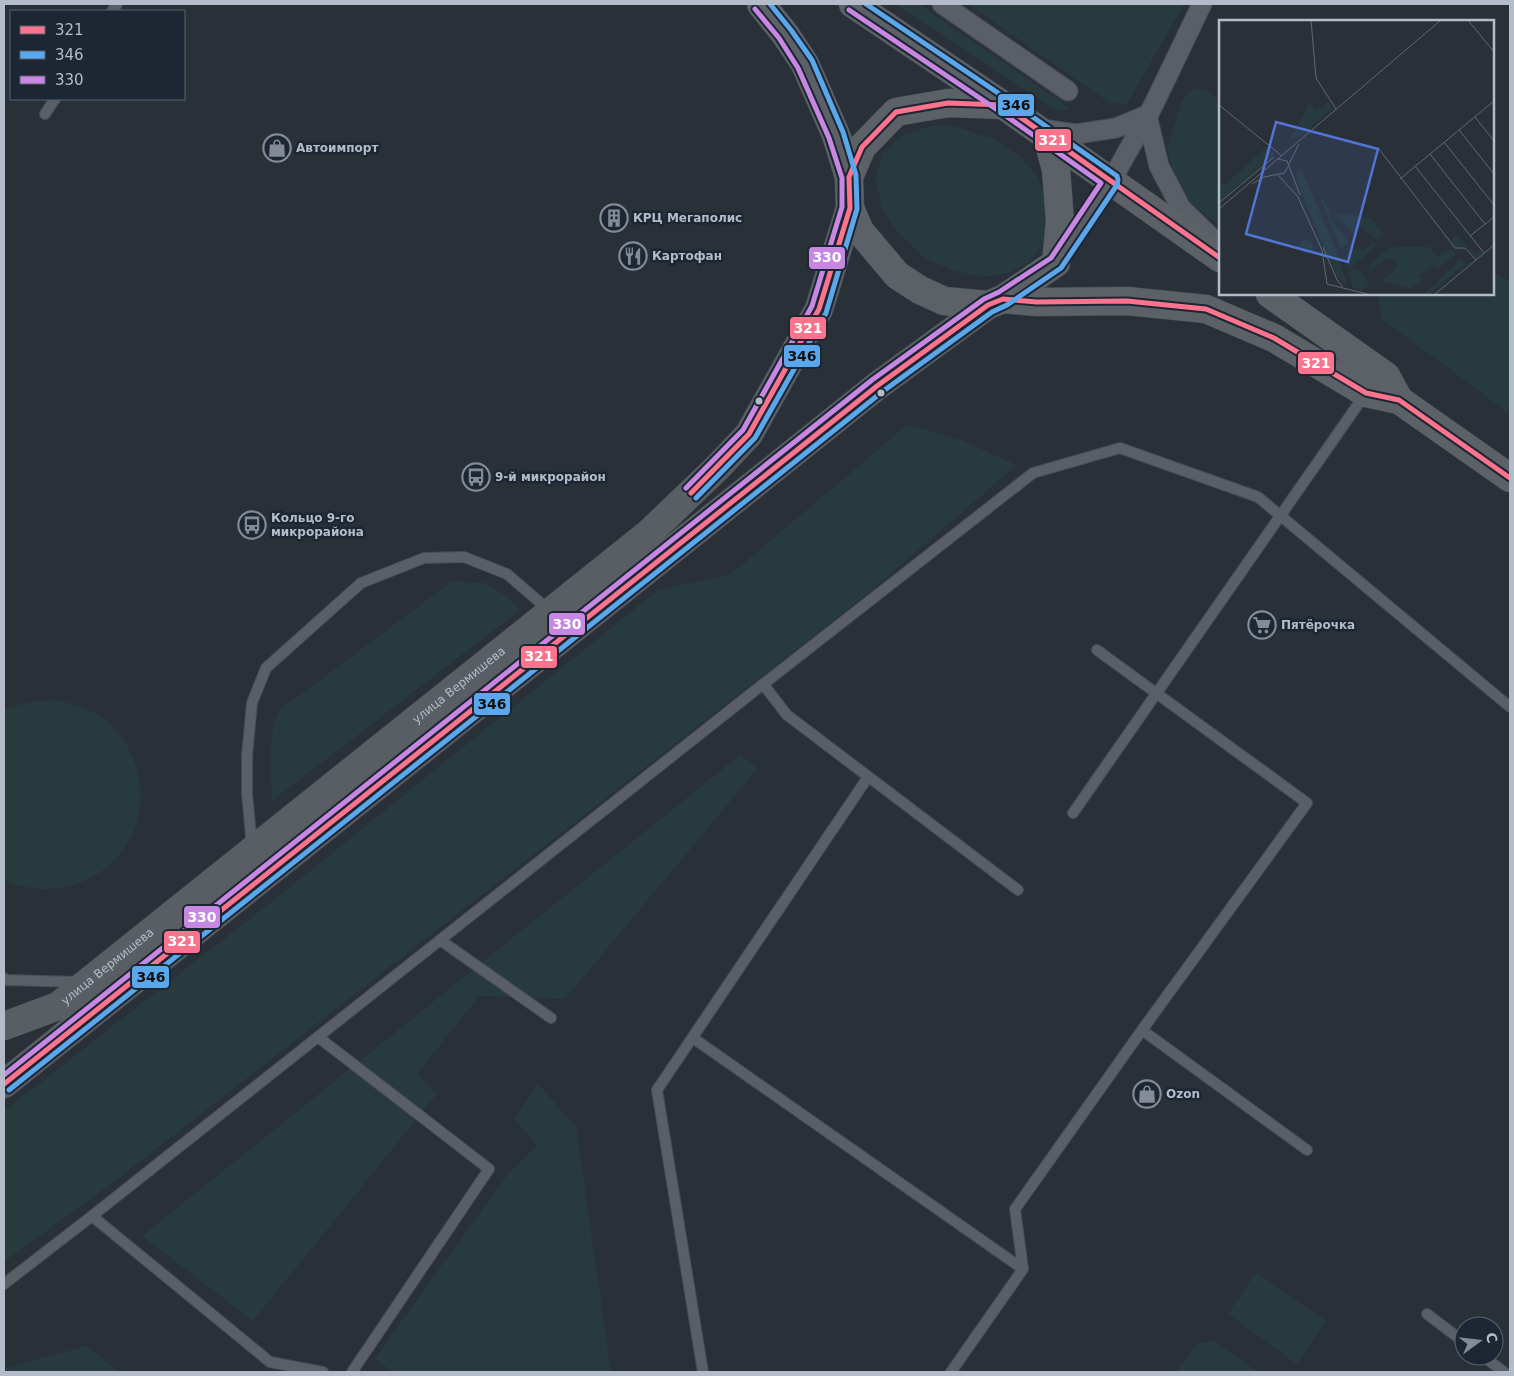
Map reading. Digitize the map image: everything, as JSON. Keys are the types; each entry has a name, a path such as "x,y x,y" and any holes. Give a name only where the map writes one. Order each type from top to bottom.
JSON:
{"main road":[{"path":"761,4 786,34 805,64 836,135 849,177 850,208 860,231 897,275 920,290 944,301 1127,301 1206,309 1274,338 1366,393 1399,400 1510,478"},
{"path":"853,4 1002,105 1219,257"},
{"path":"849,177 862,147 896,112 948,103 1002,105"},
{"path":"4,1084 863,397 996,302 1056,263 1060,222 1056,169 1041,132"},
{"name":"улица Вермишева","path":"4,1026 58,1006 649,533 717,468 748,434 819,309 850,208"},
{"path":"1271,295 1386,376 1399,400"}],"street":[{"path":"942,4 1068,91"},
{"path":"1056,263 1111,181 1147,116 1202,4"},
{"path":"1041,132 1076,134 1116,128 1147,116"},
{"path":"1147,116 1158,166 1181,208 1219,246"}],"lane":[{"path":"45,114 54,100"},
{"path":"1073,813 1366,393"},
{"path":"4,1284 1033,473 1120,448 1258,497 1510,707"},
{"path":"252,851 246,793 247,756 252,703 266,668 361,583 424,558 464,557 507,574 550,612"},
{"path":"951,1372 1023,1269 1015,1209 1307,803 1097,650"},
{"path":"763,684 787,714 1018,890"},
{"path":"703,1372 657,1090 694,1038 868,777"},
{"path":"440,940 550,1018"},
{"path":"4,979 88,982"},
{"path":"1142,1030 1307,1150"},
{"path":"318,1037 489,1169 352,1372"},
{"path":"694,1038 1023,1269"},
{"path":"92,1216 270,1362 323,1372"},
{"path":"1427,1314 1454,1334"}],"green space":[{"path":"895,4 919,4 1070,108 1059,111 1041,101"},
{"path":"968,4 1184,4 1127,104 1110,103"},
{"path":"1198,88 1207,90 1219,100 1219,224 1192,204 1175,180 1167,148 1182,101 1191,90"},
{"path":"931,126 955,126 995,139 1021,157 1038,178 1047,204 1045,227 1042,246 1028,263 1009,273 984,277 955,271 926,259 899,233 882,209 876,180 882,154 901,136"},
{"path":"1494,273 1510,281 1510,414 1382,319 1377,295 1494,295"},
{"path":"907,425 957,438 1017,465 866,595 114,1182 4,1262 4,1111 280,895 658,590 731,574"},
{"path":"452,581 485,583 510,598 520,610 272,801 270,762 273,725 280,709"},
{"path":"58,700 94,713 112,726 130,751 139,777 140,804 134,829 122,852 103,871 78,883 48,889 31,888 14,884 4,879 4,710 28,702"},
{"path":"740,755 758,768 565,999 479,996 417,1074 437,1094 253,1321 142,1236"},
{"path":"538,1084 576,1127 611,1372 394,1372 374,1359 508,1174 537,1146 514,1118"},
{"path":"1256,1272 1326,1321 1297,1364 1228,1314"},
{"path":"1214,1341 1258,1372 1176,1372 1197,1343"},
{"path":"87,1346 119,1372 4,1372 4,1368"}],"transit line":[{"name":"346","path":"696,498 755,438 826,313 857,209 856,175 843,132 812,60 770,4"},
{"name":"346","path":"9,1090 882,392 992,312 1007,305 1061,268 1117,185 1117,176 866,4"},
{"name":"330","path":"686,488 743,430 812,306 842,207 842,178 829,138 798,68 779,38 755,9"},
{"name":"330","path":"4,1075 872,380 984,299 999,292 1051,258 1101,183 999,111 849,10"},
{"name":"321","path":"691,493 749,434 819,309 850,208 849,177 862,147 896,112 948,103 1003,105 1219,257"},
{"name":"321","path":"4,1084 877,386 988,305 1003,299 1037,302 1127,301 1206,309 1274,338 1366,393 1399,400 1510,478"}],"place":[{"name":"Автоимпорт","path":"277,148"},
{"name":"КРЦ Мегаполис","path":"614,218"},
{"name":"Картофан","path":"633,256"},
{"name":"9-й микрорайон","path":"476,477"},
{"name":"Кольцо 9-го микрорайона","path":"252,525"},
{"name":"Пятёрочка","path":"1262,625"},
{"name":"Ozon","path":"1147,1094"}]}
